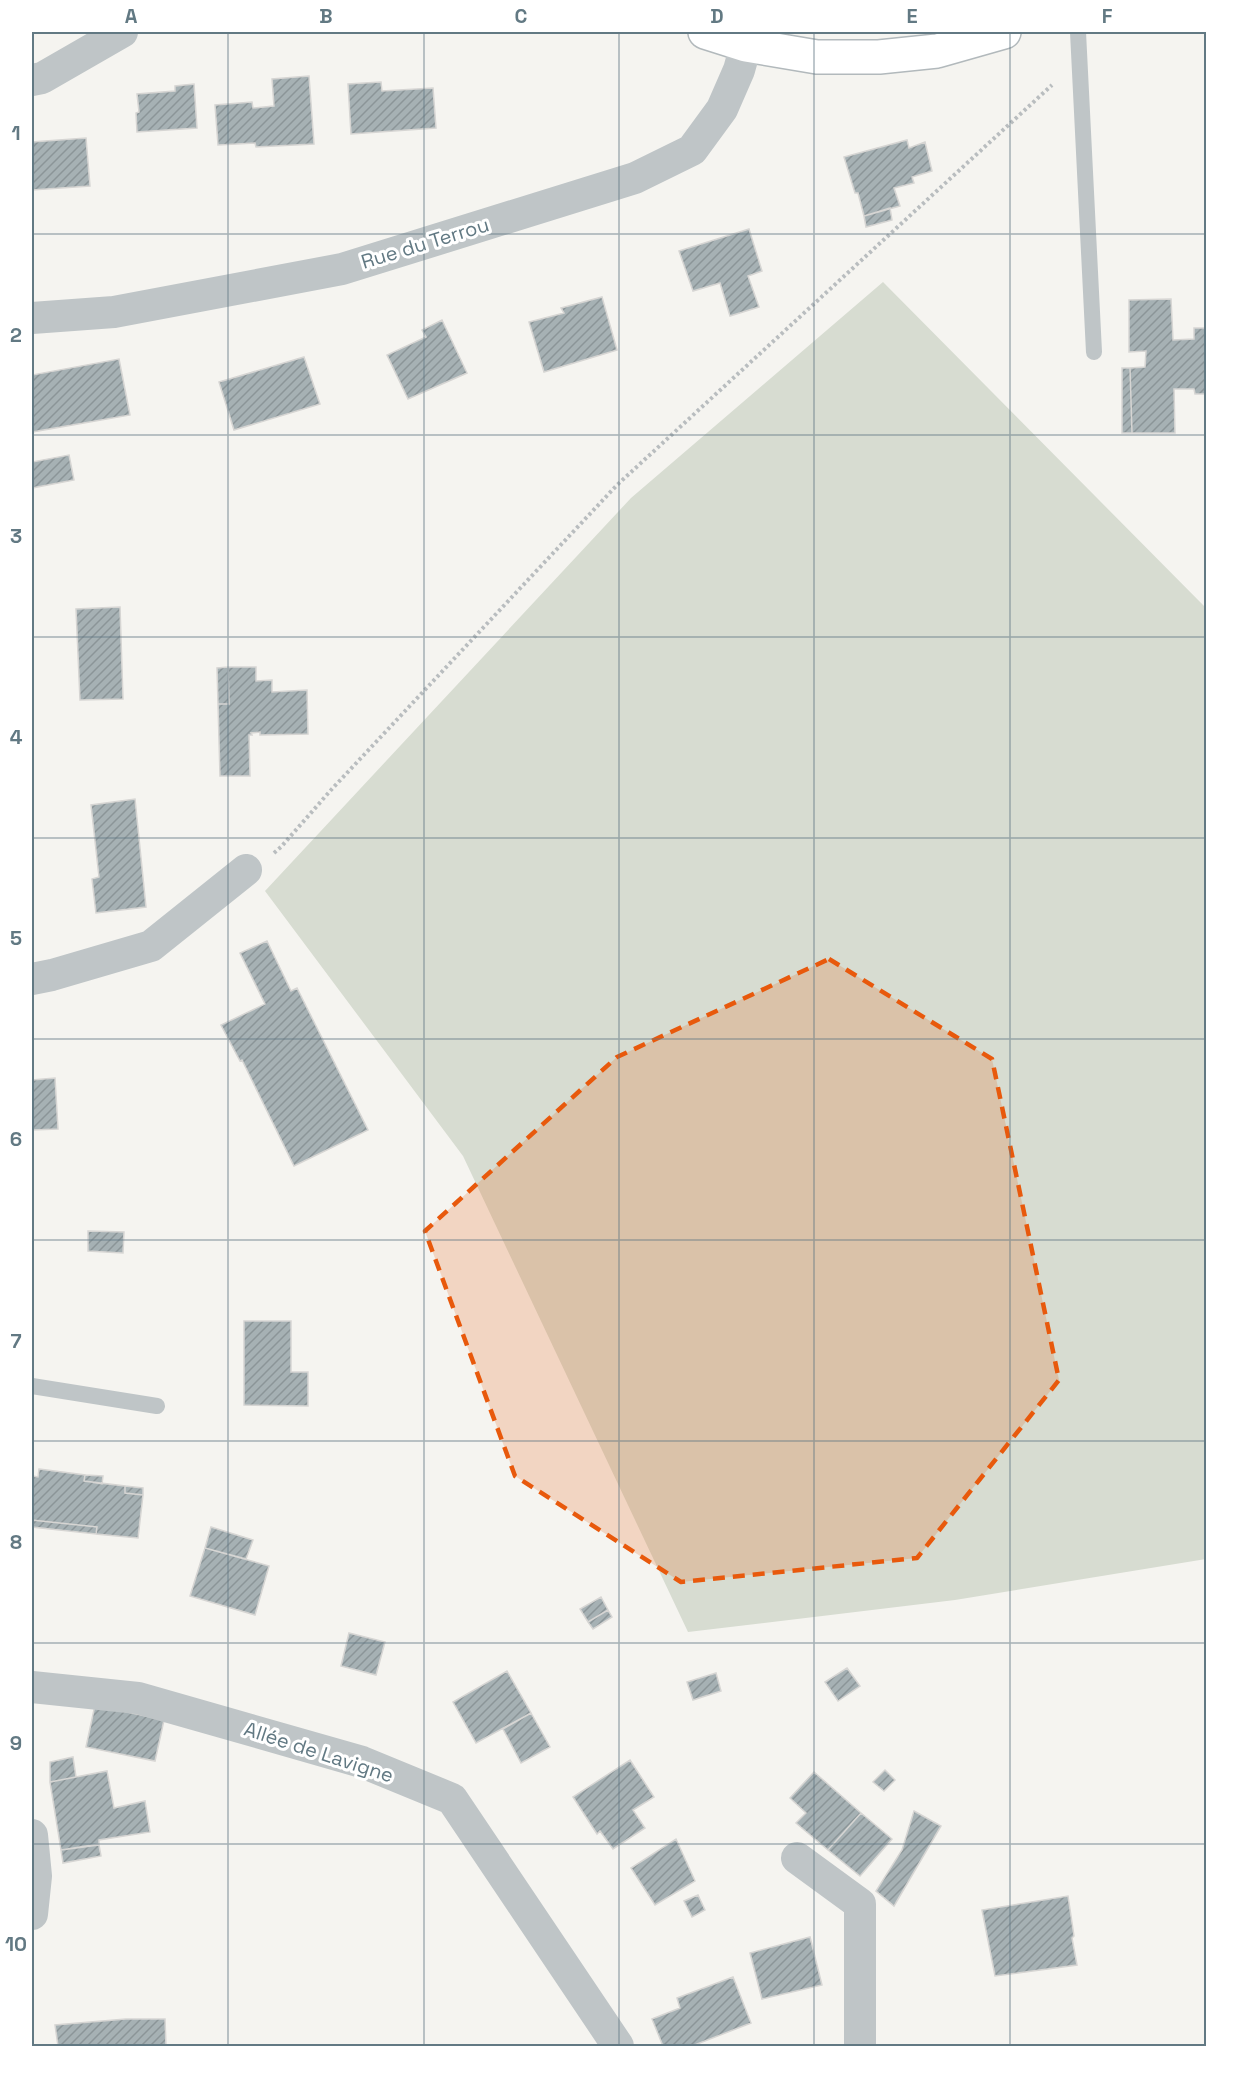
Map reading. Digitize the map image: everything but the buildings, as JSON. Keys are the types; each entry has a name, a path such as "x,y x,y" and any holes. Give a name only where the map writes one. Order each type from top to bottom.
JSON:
{"street":[{"path":"32,80 42,78 122,32"},
{"path":"705,32 746,45 817,57 879,57 937,51 1004,32"},
{"name":"Rue du Terrou","path":"32,318 114,312 342,269 635,178 692,150 722,109 739,70 746,45"},
{"path":"32,979 151,946 246,870"},
{"name":"Allée de Lavigne","path":"32,1687 138,1698 362,1762 452,1799 618,2046"},
{"path":"32,1835 36,1876 32,1914"},
{"path":"797,1858 860,1904 860,2046"}],"lane":[{"path":"1078,32 1094,352"},
{"path":"32,1386 157,1406"}],"path":[{"path":"246,870 264,861 281,847 331,790 617,485 1079,59"}],"highlighted area":[{"path":"829,959 992,1059 1059,1380 917,1558 681,1582 515,1476 425,1231 617,1057"}],"shaded area":[{"path":"883,282 1206,608 1206,1559 955,1600 688,1632 463,1156 265,891 631,498"}]}
